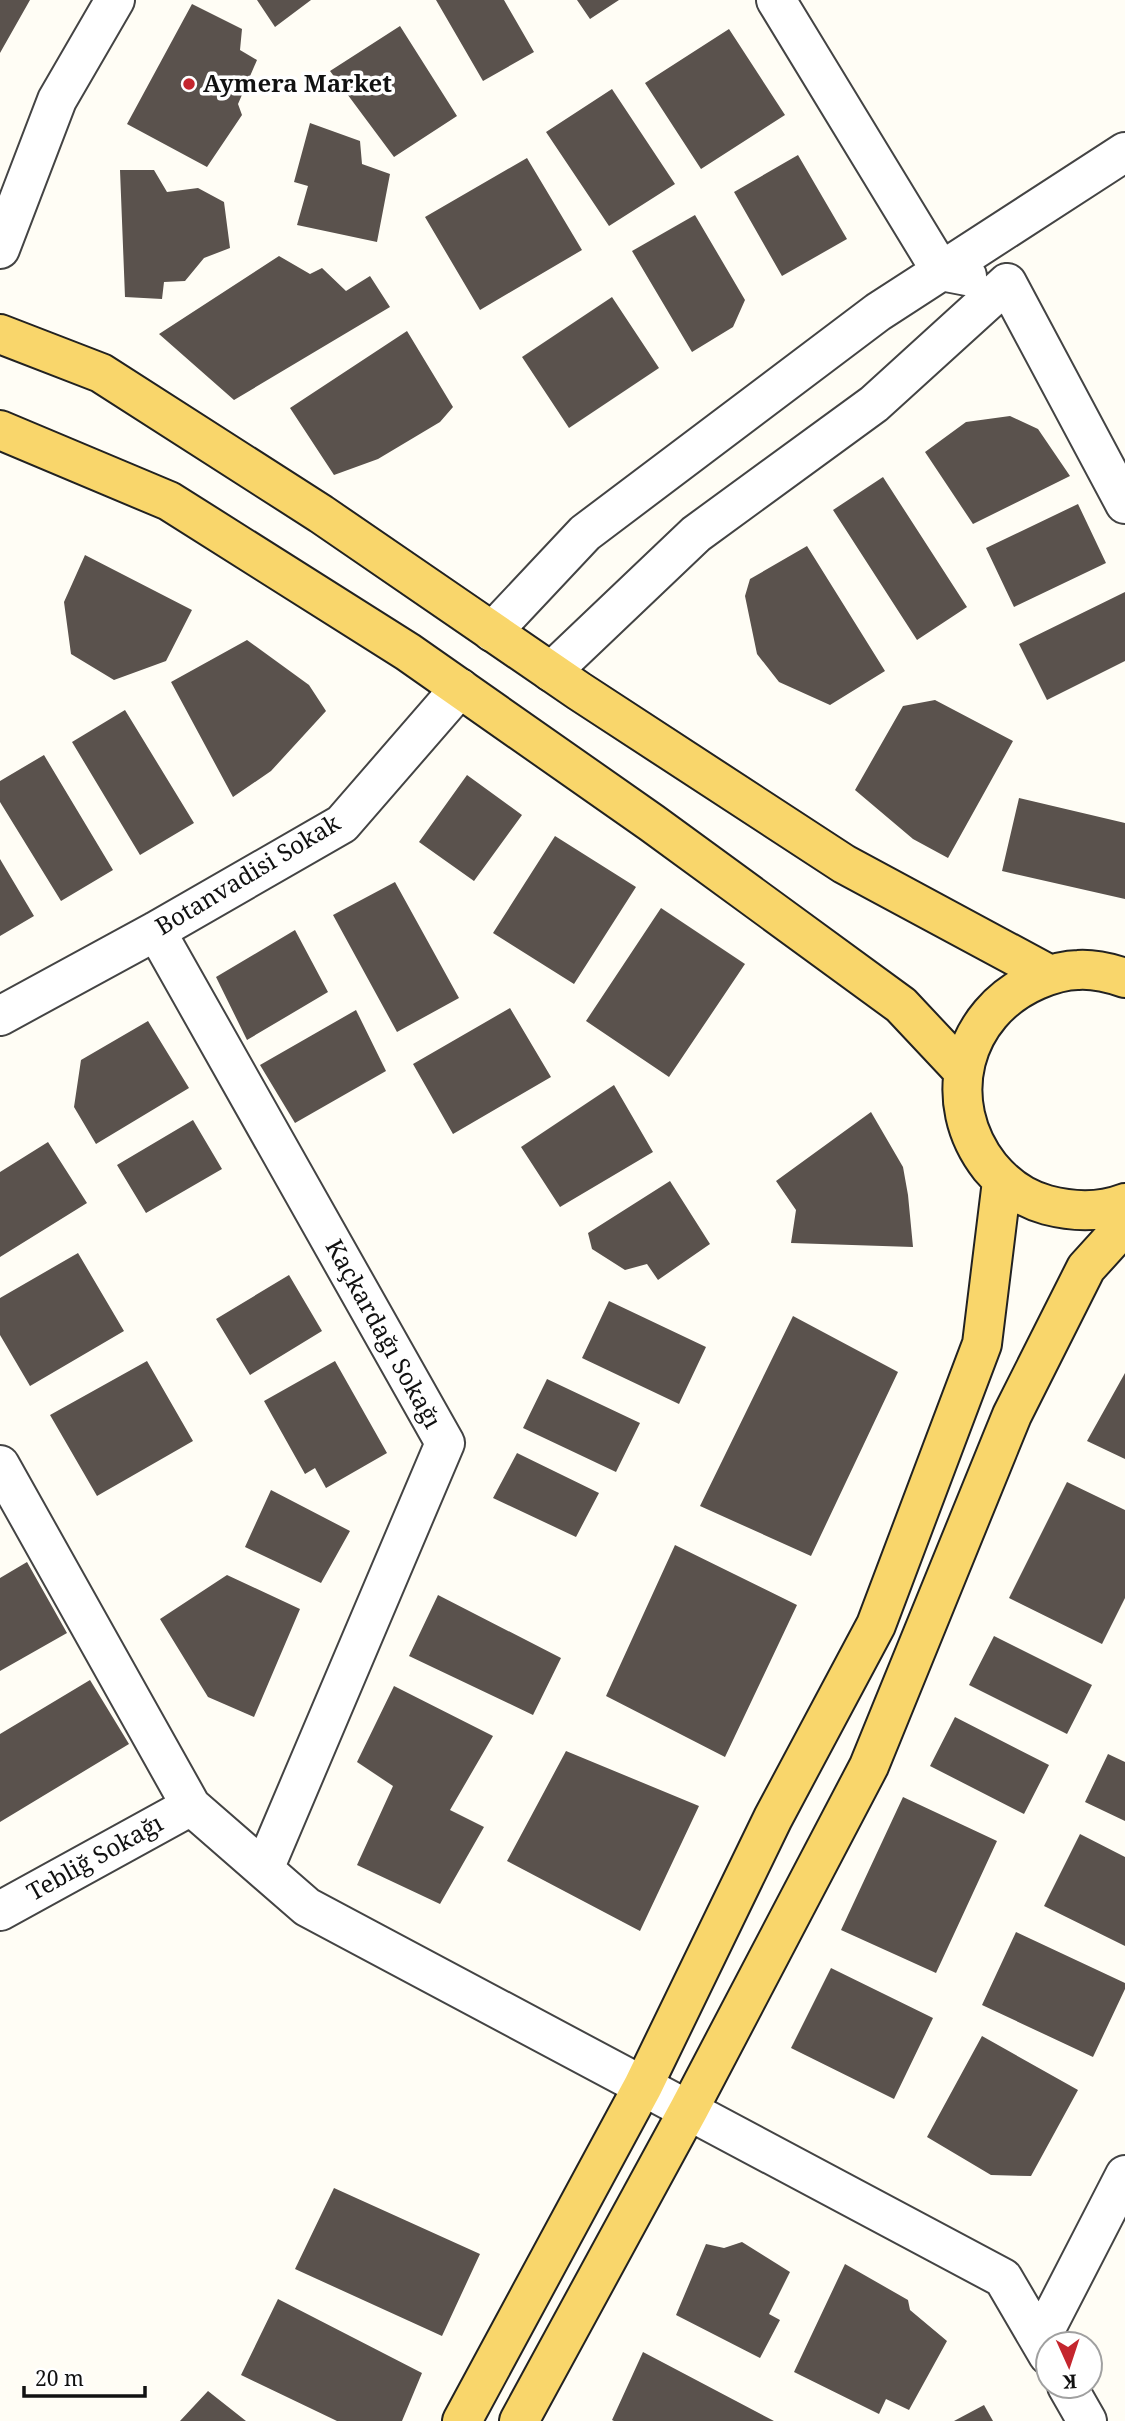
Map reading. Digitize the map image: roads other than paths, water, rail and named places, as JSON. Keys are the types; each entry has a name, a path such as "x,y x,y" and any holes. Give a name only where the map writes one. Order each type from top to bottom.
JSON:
{"main road":[{"path":"0,334 101,373 321,514 551,672 844,864 1050,975"},
{"path":"0,429 169,501 408,652 652,823 901,1004 963,1071"},
{"path":"1125,978 1104,972 1077,970 1050,975 1018,988 992,1010 973,1038 963,1071 963,1112 977,1149 1002,1181 1033,1201 1069,1211 1107,1209 1125,1203"},
{"path":"462,2421 643,2086 773,1818 876,1625 982,1344 1002,1181"},
{"path":"520,2421 689,2109 869,1766 1012,1415 1086,1268 1125,1225"}],"street":[{"path":"0,249 57,100 115,0"},
{"path":"776,0 941,271 1007,283"},
{"path":"492,632 584,533 878,312 1124,154"},
{"path":"1007,283 1125,504"},
{"path":"551,672 696,534 874,404 1007,283"},
{"name":"Botanvadisi Sokak","path":"0,1016 156,931 342,824 460,688"},
{"name":"Kaçkardağı Sokağı","path":"156,931 445,1443 264,1869"},
{"path":"0,1465 191,1806 307,1907 1003,2278 1034,2331"},
{"name":"Tebliğ Sokağı","path":"0,1911 191,1806"},
{"path":"1052,2330 1125,2175"},
{"path":"1075,2400 1087,2421"}],"place":[{"name":"Aymera Market","path":"189,84"}]}
